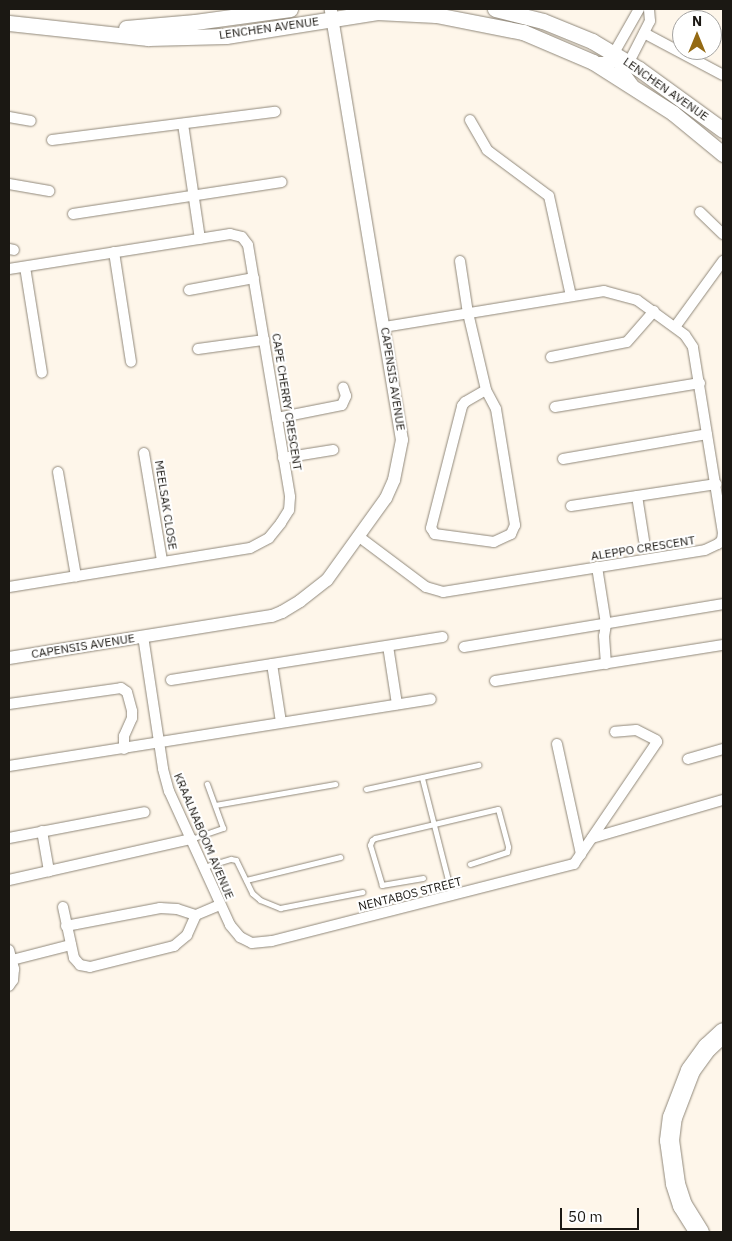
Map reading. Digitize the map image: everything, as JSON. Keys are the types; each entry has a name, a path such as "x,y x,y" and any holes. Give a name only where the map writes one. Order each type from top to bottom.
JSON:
{"highway":[{"path":"699,1232 682,1205 675,1183 669,1140 672,1117 690,1070 707,1047 723,1032"}],"main road":[{"name":"LENCHEN AVENUE","path":"77,30 163,26 290,9"},
{"name":"LENCHEN AVENUE","path":"495,9 566,29 620,59 723,130"},
{"name":"LENCHEN AVENUE","path":"9,22 148,38 226,36 332,14 377,12 436,15 523,32 593,62 673,113 723,154"}],"street":[{"path":"635,87 620,59 639,9"},
{"path":"593,62 620,59 644,33 650,21 649,9"},
{"name":"CAPENSIS AVENUE","path":"9,658 272,616 282,612 319,588 386,498 394,480 402,444 332,14"},
{"path":"644,33 723,75"},
{"path":"52,140 274,112"},
{"path":"9,117 31,121"},
{"path":"470,120 484,148 549,196 571,296"},
{"path":"183,124 200,239"},
{"path":"73,214 282,182"},
{"path":"9,184 49,191"},
{"path":"700,212 723,234"},
{"name":"CAPE CHERRY CRESCENT","path":"9,269 230,234 242,238 248,245 290,496 289,510 268,538 250,548 9,587"},
{"path":"114,252 131,362"},
{"path":"460,260 468,313 486,390 496,409 515,525 514,530 498,542 435,534 431,528 462,406 465,402 486,390"},
{"path":"675,327 723,261"},
{"path":"24,267 42,373"},
{"path":"189,290 254,278"},
{"name":"ALEPPO CRESCENT","path":"358,536 426,587 444,592 714,547 722,540 723,533 721,504 691,341 654,310 633,298 610,292 571,296 384,327"},
{"path":"551,357 627,342 654,310"},
{"path":"198,349 264,343"},
{"path":"218,353 264,343"},
{"path":"555,407 700,383"},
{"path":"277,418 342,405 346,396 343,387"},
{"path":"563,459 707,434"},
{"path":"283,458 333,450"},
{"name":"MEELSAK CLOSE","path":"144,453 162,561"},
{"path":"58,472 76,576"},
{"path":"571,506 716,484"},
{"path":"637,496 644,540"},
{"path":"597,568 606,624 604,636 606,664"},
{"path":"464,647 723,604"},
{"name":"KRAALNABOOM AVENUE","path":"143,636 159,742 169,790 220,905 235,934 252,943"},
{"path":"171,680 443,637"},
{"path":"496,681 723,645"},
{"path":"388,646 398,704"},
{"path":"272,664 281,722"},
{"path":"9,704 121,688 127,692 132,711 132,718 124,736 124,749"},
{"path":"9,766 431,699"},
{"path":"581,854 657,742 636,730 615,732"},
{"path":"557,744 581,854"},
{"path":"688,759 723,749"},
{"path":"592,838 723,800"},
{"path":"9,838 145,812"},
{"path":"42,831 49,871"},
{"path":"9,880 191,839"},
{"name":"NENTABOS STREET","path":"252,943 272,941 574,864 581,854"},
{"path":"66,926 160,908 176,909 196,915 220,905"},
{"path":"63,906 70,945 77,963 85,967 97,966 174,946 187,935 196,915"},
{"path":"9,986 14,974 10,955 70,945"}],"lane":[{"path":"366,789 478,765"},
{"path":"422,778 452,896"},
{"path":"191,839 222,829 207,784"},
{"path":"215,805 335,784"},
{"path":"423,878 382,885 370,845 375,838 494,808 499,810 508,847 507,852 470,864"},
{"path":"246,880 340,857"},
{"path":"204,868 234,858 252,893 260,900 280,908 362,892"}]}
